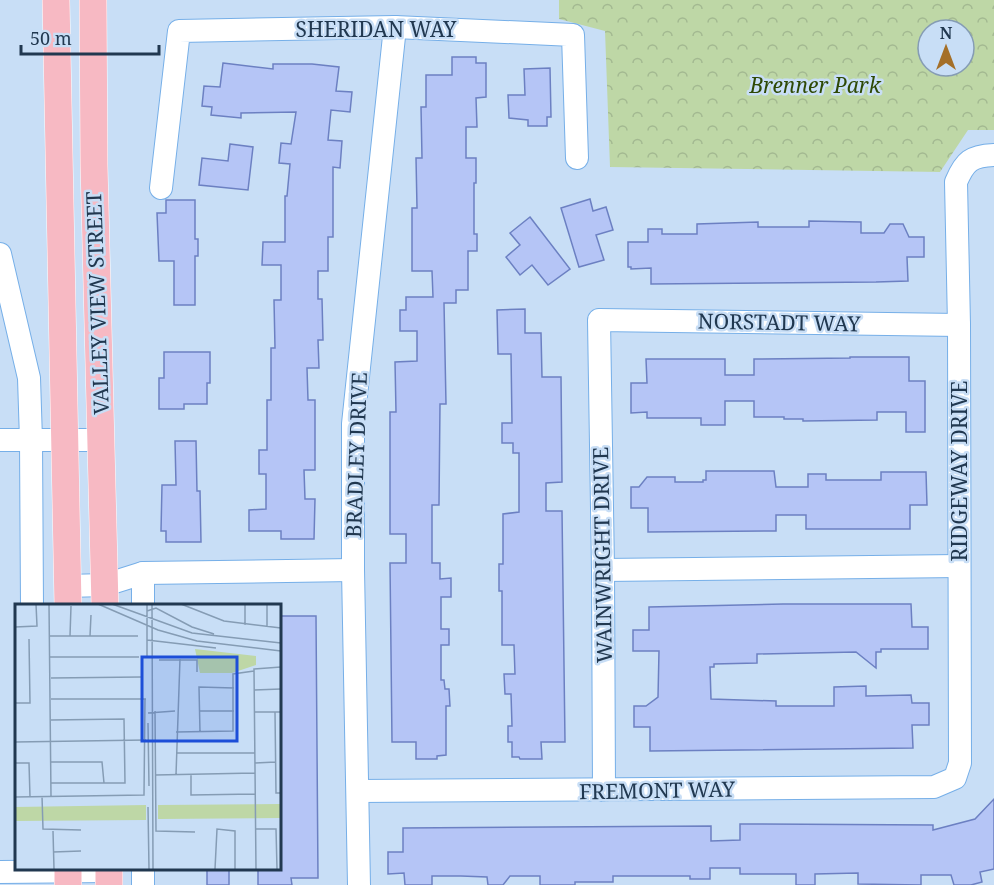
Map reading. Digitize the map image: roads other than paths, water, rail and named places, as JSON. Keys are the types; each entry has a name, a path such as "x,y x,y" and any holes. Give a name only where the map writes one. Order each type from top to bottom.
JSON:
{"main road":[{"name":"VALLEY VIEW STREET","path":"57,0 67,596"},
{"name":"VALLEY VIEW STREET","path":"93,0 94,176 105,596"}],"street":[{"name":"SHERIDAN WAY","path":"160,188 179,31 396,27 573,36 577,158"},
{"name":"BRADLEY DRIVE","path":"359,885 353,570 353,424 396,27"},
{"name":"RIDGEWAY DRIVE","path":"955,778 960,763 956,182 963,165 979,155 994,155"},
{"path":"0,254 29,378 32,604"},
{"name":"NORSTADT WAY","path":"599,320 958,325"},
{"name":"WAINWRIGHT DRIVE","path":"599,320 604,790"},
{"path":"0,440 101,440"},
{"path":"603,570 959,566"},
{"path":"67,596 105,596 142,573 353,570"},
{"path":"142,573 142,604"},
{"name":"FREMONT WAY","path":"358,791 934,787 955,778"},
{"path":"0,872 34,875 109,875"}],"park label":[{"name":"Brenner Park","path":"815,85"}]}
